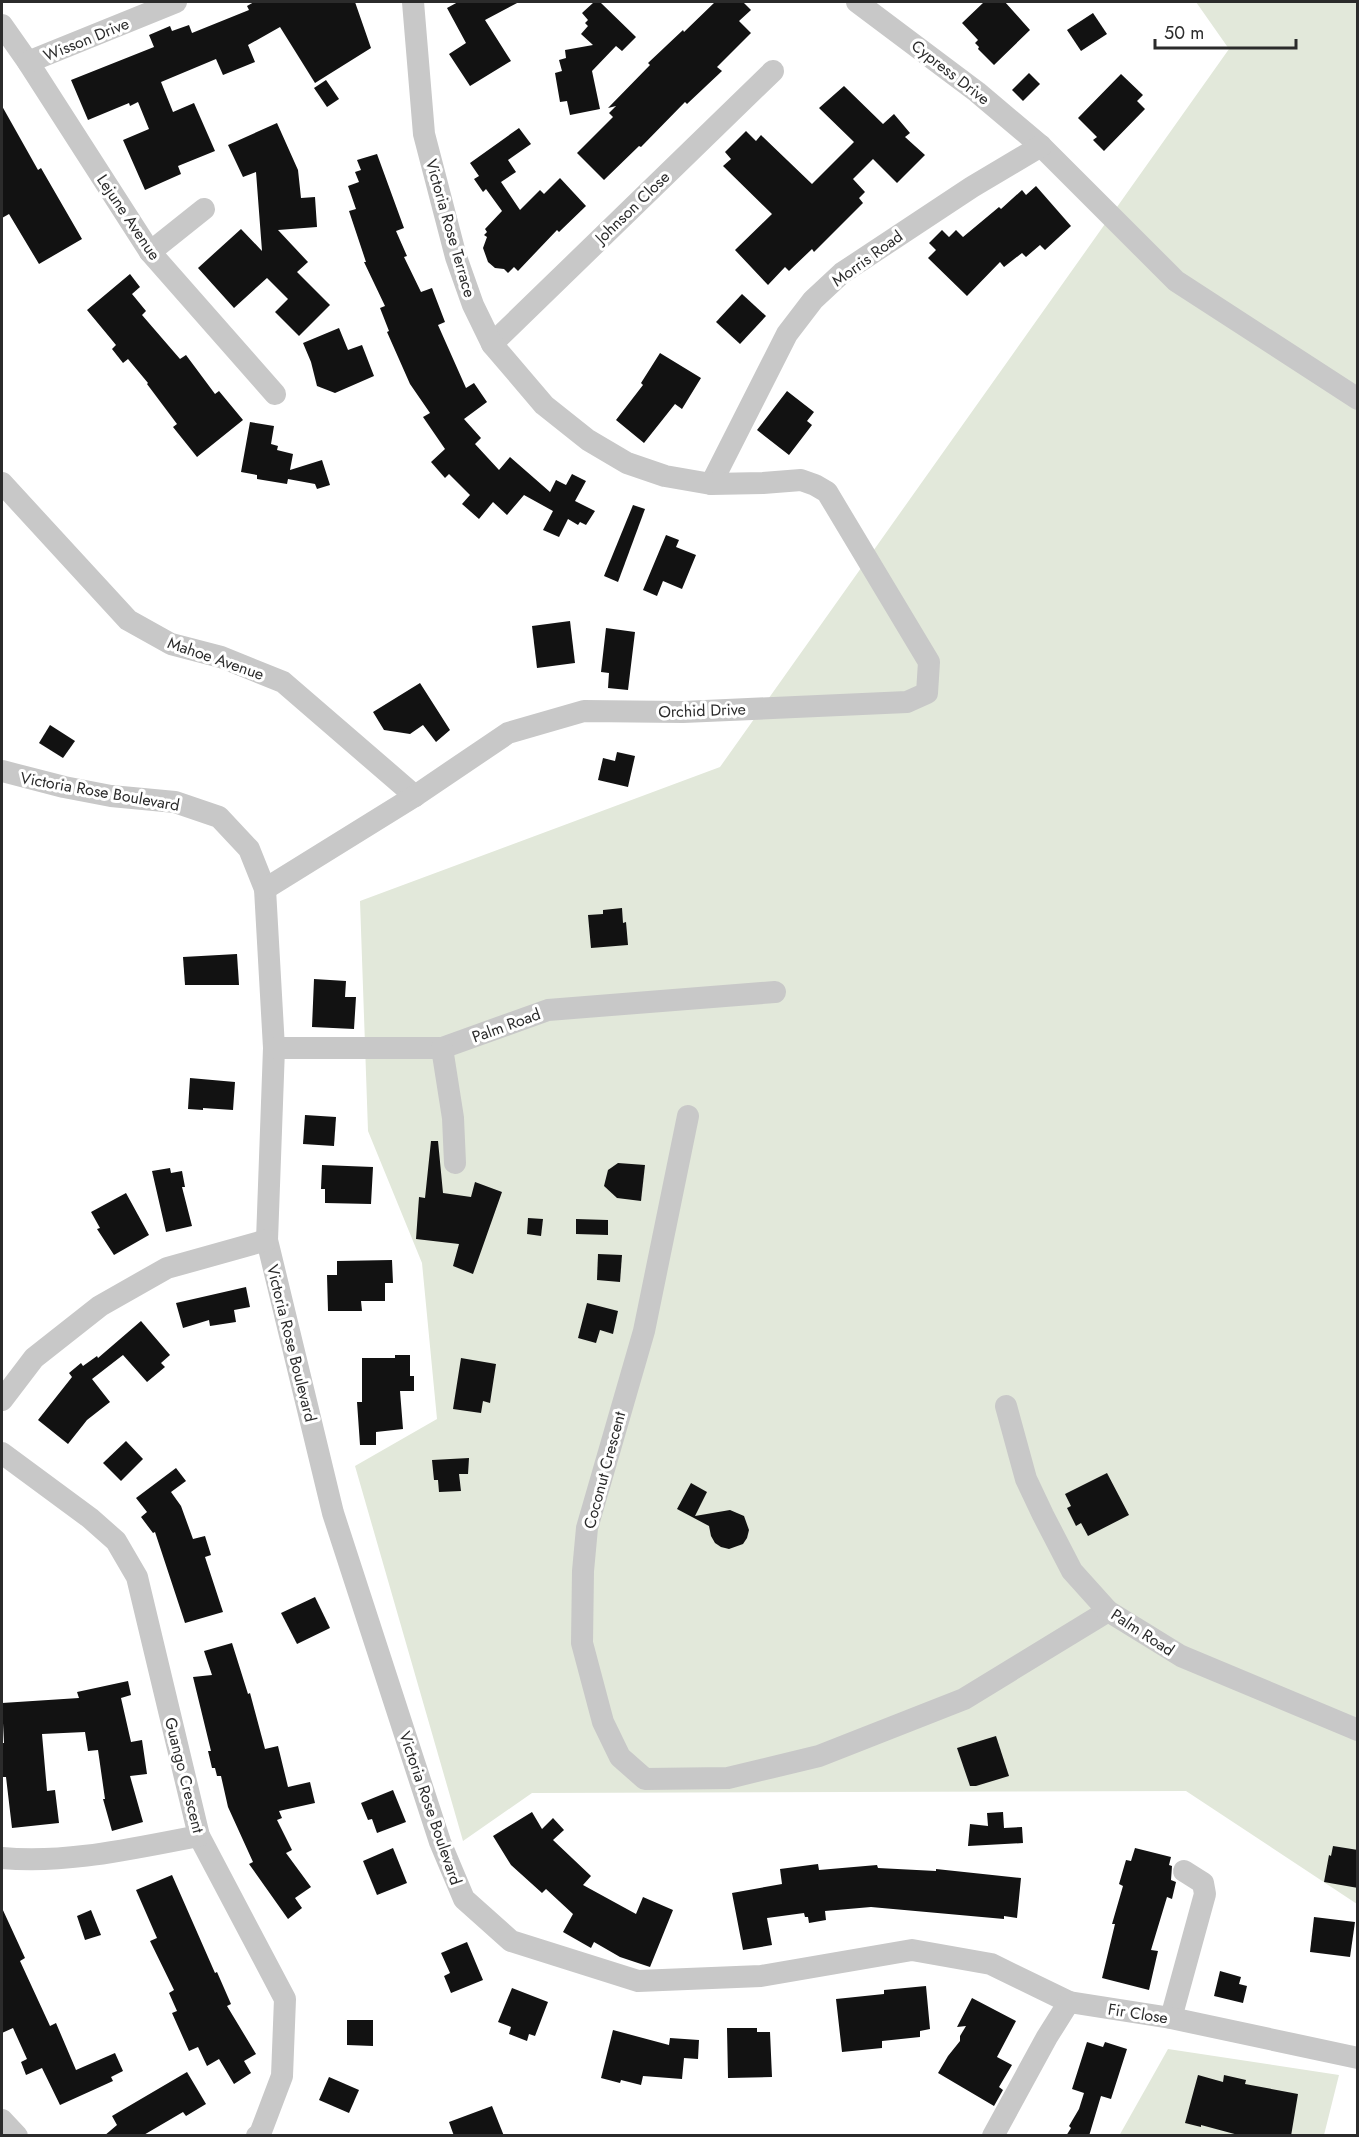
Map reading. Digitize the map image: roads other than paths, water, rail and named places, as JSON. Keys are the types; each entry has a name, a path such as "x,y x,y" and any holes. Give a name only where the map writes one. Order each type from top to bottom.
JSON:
{"street":[{"name":"Wisson Drive","path":"28,62 176,2"},
{"name":"Victoria Rose Terrace","path":"413,2 424,134 456,257 473,305 492,344 544,405 588,440 627,463 665,476 711,484 801,480"},
{"name":"Cypress Drive","path":"857,2 977,92 1041,146 1176,281 1358,399"},
{"name":"Lejune Avenue","path":"2,25 150,252 275,394"},
{"name":"Johnson Close","path":"492,344 773,71"},
{"name":"Morris Road","path":"711,484 787,334 813,300 842,273 972,187 1041,146"},
{"path":"150,252 204,209"},
{"name":"Orchid Drive","path":"265,889 416,796 508,733 584,711 683,712 907,702 927,693 929,662 827,492 801,480"},
{"name":"Mahoe Avenue","path":"2,483 128,620 171,644 221,657 283,682 416,796"},
{"name":"Victoria Rose Boulevard","path":"2,771 111,796 175,802 219,817 249,849 265,889 274,1048 267,1240 333,1513 440,1842 464,1899 511,1941 638,1981 761,1976 912,1950 991,1964 1069,2002"},
{"name":"Palm Road","path":"274,1048 442,1048 548,1010 775,992"},
{"path":"442,1048 453,1118 455,1163"},
{"name":"Coconut Crescent","path":"688,1116 644,1331 587,1528 583,1571 582,1643 603,1722 620,1757 645,1779 728,1778 819,1756 964,1699 1108,1611"},
{"path":"2,1400 34,1358 100,1306 167,1268 267,1240"},
{"name":"Palm Road","path":"1006,1406 1026,1479 1043,1515 1072,1571 1108,1611 1181,1656 1358,1730"},
{"name":"Guango Crescent","path":"2,1453 90,1518 116,1541 137,1577 199,1836 285,1999 282,2076 260,2134 257,2136"},
{"path":"2,1858 27,1860 99,1855 199,1836"},
{"path":"1171,2018 1205,1894 1203,1883 1184,1871"},
{"path":"993,2136 1047,2037 1069,2002"},
{"name":"Fir Close","path":"1069,2002 1171,2018 1358,2058"},
{"path":"2,2120 17,2136"}]}
